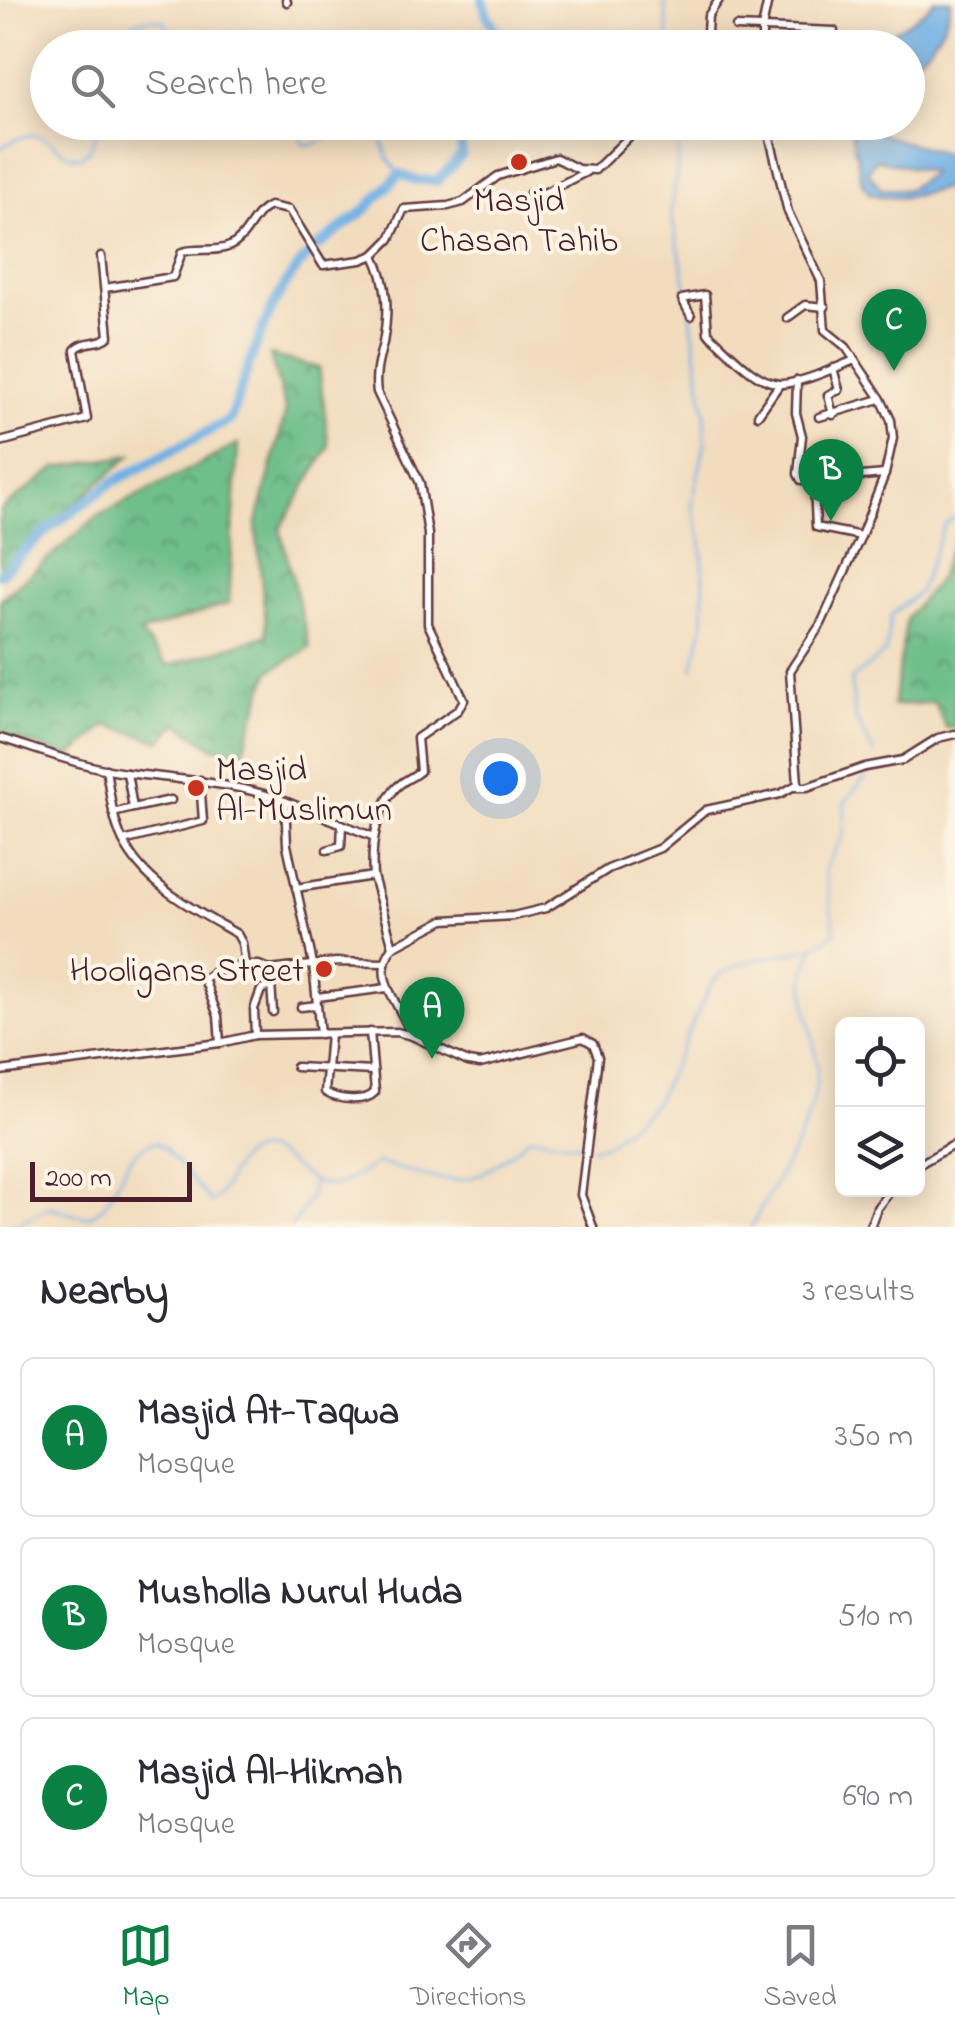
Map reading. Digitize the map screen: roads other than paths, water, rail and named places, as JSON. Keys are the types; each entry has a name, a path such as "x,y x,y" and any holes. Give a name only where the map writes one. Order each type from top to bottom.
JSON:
{"street":[{"path":"707,30 708,16 718,0"},
{"path":"762,28 768,0"},
{"path":"736,27 798,30"},
{"path":"530,193 544,193 602,166 627,140"},
{"path":"770,140 788,212 818,272 826,332 842,342 855,360 880,398 893,429 886,474 861,536 821,624 789,674 799,769 795,788"},
{"path":"105,288 173,277 182,252 229,246 248,232 262,209 270,206 289,210 323,265 361,260 374,254 390,239 406,208 463,202 498,176 556,158 588,171"},
{"path":"374,254 383,274 388,302 377,392 420,483 428,534 428,624 464,700 458,710 417,738 420,771 393,791 381,812 374,837 373,876 393,947"},
{"path":"0,442 86,419 75,350 80,344 108,338 101,256"},
{"path":"691,316 682,298 705,295 708,333 759,375 780,384 855,360"},
{"path":"787,318 805,305 825,307"},
{"path":"833,415 828,395 839,390 834,368"},
{"path":"797,380 801,480 814,484 848,476 886,474"},
{"path":"758,415 780,384"},
{"path":"819,418 880,398"},
{"path":"846,459 848,476"},
{"path":"814,484 816,527 861,536"},
{"path":"412,1036 387,988 386,962 393,947 429,926 450,919 513,916 546,908 608,869 660,848 706,810 903,760 935,739 955,734"},
{"path":"0,738 106,770 252,789 374,837"},
{"path":"106,770 123,841 165,890 236,934 242,943 245,965"},
{"path":"127,773 133,808"},
{"path":"123,841 203,822 200,780"},
{"path":"113,812 171,800"},
{"path":"285,801 287,844 325,1034 326,1094 365,1099 375,1094 370,1032"},
{"path":"327,850 342,846 342,824"},
{"path":"296,888 373,876"},
{"path":"220,1042 218,1016 204,979 216,972 245,965 270,970 313,964 386,962"},
{"path":"270,970 273,1012"},
{"path":"255,1035 254,1008 262,990 270,986"},
{"path":"301,1007 387,988"},
{"path":"0,1071 255,1035 370,1032 412,1036 475,1064 572,1038 587,1039 598,1057 580,1195 593,1227"},
{"path":"296,1066 373,1071"},
{"path":"925,1161 955,1144"},
{"path":"870,1227 885,1197"}],"water":[{"path":"934,0 951,0 942,29 925,51 925,30 897,30"},
{"path":"853,140 899,140 955,156 955,186 912,196 869,193 862,182","holes":["876,159 931,173 907,190 882,189 868,173"]}],"waterway":[{"path":"483,0 496,30"},
{"path":"664,0 668,30"},
{"path":"121,30 154,19 166,23 168,30"},
{"path":"0,148 30,135"},
{"path":"48,140 67,154 81,157 93,140"},
{"path":"302,140 303,144 312,145 322,140"},
{"path":"382,140 388,159 400,174"},
{"path":"317,247 365,210 400,174 414,180 437,181 462,155 461,140"},
{"path":"679,140 671,213 688,293"},
{"path":"0,574 47,530 113,482 230,420 271,310 310,253"},
{"path":"689,302 705,414 705,443 692,504 701,539 704,580 703,626 693,669"},
{"path":"874,753 855,718 851,680 886,652 891,615 919,592 945,524 955,518"},
{"path":"591,1148 608,1144 656,1102 712,982 742,964 808,949 835,932 825,869 843,836 845,802 869,773"},
{"path":"751,1227 803,1130 815,1089 816,1054 805,991 808,961 815,947"},
{"path":"10,1227 49,1207 83,1216 98,1212 134,1155 156,1142 211,1202 242,1157 260,1150 279,1156 317,1182 333,1185 378,1163 445,1180 460,1180 490,1168 531,1136 584,1146"},
{"path":"291,1227 309,1200 313,1181"}],"place":[{"name":"Masjid Chasan Tahib","path":"519,162"},
{"name":"Masjid Al-Hikmah","path":"894,371"},
{"name":"Musholla Nurul Huda","path":"831,521"},
{"name":"Masjid Al-Muslimun","path":"196,788"},
{"name":"Hooligans Street","path":"324,969"},
{"name":"Masjid At-Taqwa","path":"432,1059"}]}
